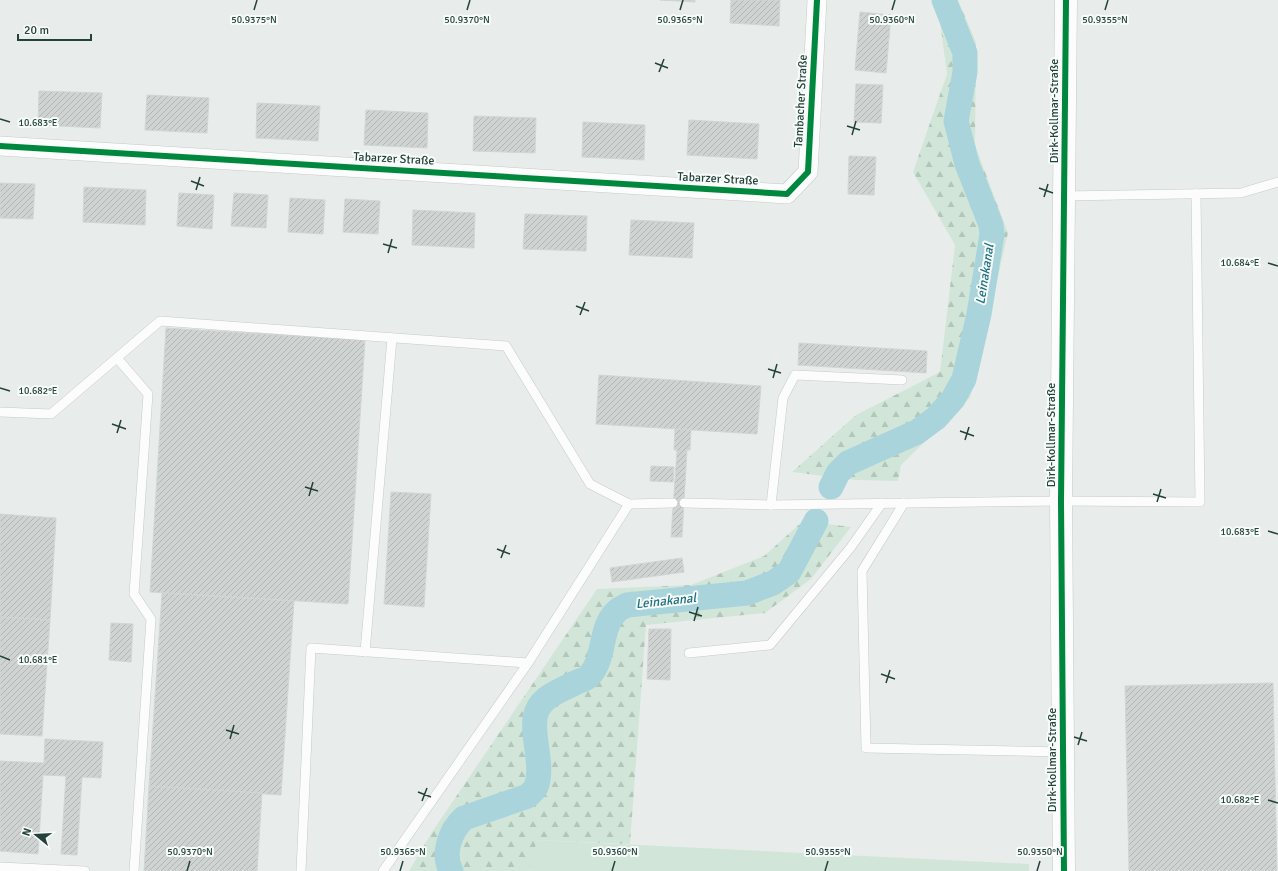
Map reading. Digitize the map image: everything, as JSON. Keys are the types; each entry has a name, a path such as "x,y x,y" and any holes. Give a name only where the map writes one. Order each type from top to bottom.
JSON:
{"street":[{"name":"Tambacher Straße","path":"787,194 808,172 817,0"},
{"name":"Dirk-Kollmar-Straße","path":"1064,871 1062,501 1066,0"},
{"name":"Tabarzer Straße","path":"0,146 787,194"}],"lane":[{"path":"1064,196 1242,193 1278,182"},
{"path":"684,503 771,505 1062,501 1200,502 1196,194"},
{"path":"0,412 51,414 160,321 506,346 590,484 629,504 673,503"},
{"path":"365,652 392,338"},
{"path":"117,358 148,394 134,594 151,619 134,871"},
{"path":"771,505 783,398 795,375 902,380"},
{"path":"689,653 770,645 851,547 882,503"},
{"path":"904,503 862,570 866,748 1063,752"},
{"path":"383,871 528,663 629,504"},
{"path":"302,871 311,648 528,663"},
{"path":"0,867 85,871"}],"green space":[{"path":"937,0 958,0 976,42 975,145 1008,233 970,398 901,465 898,481 856,480 792,472 856,415 940,372 955,245 913,172 947,74"},
{"path":"803,521 851,527 811,579 765,613 646,625 630,844 537,840 529,871 409,871 432,832 597,589 691,585 764,556"},
{"path":"536,840 1029,864 1029,871 529,871"}],"building":[{"path":"660,0 695,0 695,2"},
{"path":"731,0 780,0 779,26 730,23"},
{"path":"860,12 891,15 886,73 855,70"},
{"path":"856,84 883,85 881,123 854,122"},
{"path":"39,91 102,93 100,128 38,125"},
{"path":"147,95 209,98 207,133 145,130"},
{"path":"257,103 320,106 318,141 256,138"},
{"path":"366,110 428,113 427,148 364,145"},
{"path":"474,116 536,118 535,153 473,151"},
{"path":"689,120 759,124 757,159 687,155"},
{"path":"583,122 645,125 644,160 582,157"},
{"path":"849,156 876,157 874,195 848,194"},
{"path":"0,183 35,184 33,219 0,218"},
{"path":"84,187 146,190 145,225 83,222"},
{"path":"179,193 214,195 212,229 177,226"},
{"path":"234,193 268,195 266,228 231,226"},
{"path":"290,198 325,200 323,234 288,232"},
{"path":"345,199 380,201 378,234 343,232"},
{"path":"413,210 475,213 474,248 412,245"},
{"path":"525,214 587,216 586,251 523,249"},
{"path":"631,220 694,223 692,258 629,255"},
{"path":"166,328 365,340 348,604 150,592"},
{"path":"799,343 927,351 926,373 798,365"},
{"path":"599,375 761,386 757,434 596,424"},
{"path":"675,429 691,430 690,450 687,450 682,537 671,537 677,450 674,450"},
{"path":"651,466 674,467 673,482 650,481"},
{"path":"391,492 431,494 424,607 384,604"},
{"path":"0,514 56,518 50,620 0,617"},
{"path":"682,558 684,572 612,582 610,568"},
{"path":"162,593 294,601 281,795 149,786"},
{"path":"0,617 50,620 42,736 0,734"},
{"path":"111,623 133,624 131,662 109,660"},
{"path":"649,629 671,629 670,680 647,679"},
{"path":"1273,683 1277,871 1129,871 1125,686"},
{"path":"45,739 103,742 101,778 82,777 77,855 61,854 66,776 43,775 38,854 0,851 0,761 44,763"},
{"path":"149,786 262,793 257,871 144,871"}],"waterway":[{"name":"Leinakanal","path":"831,487 838,473 848,463 917,432 936,418 953,399 964,379 979,314 992,234 991,225 967,164 956,121 965,72 965,53 944,0"},
{"name":"Leinakanal","path":"451,871 448,864 447,850 451,836 464,818 528,796 536,787 539,771 535,735 535,718 537,711 545,700 590,675 598,660 607,625 619,609 627,605 747,593 773,583 789,572 816,521"}],"cycle path":[{"path":"0,146 787,194 808,172 817,0"},
{"path":"1064,871 1061,501 1066,0"}]}
